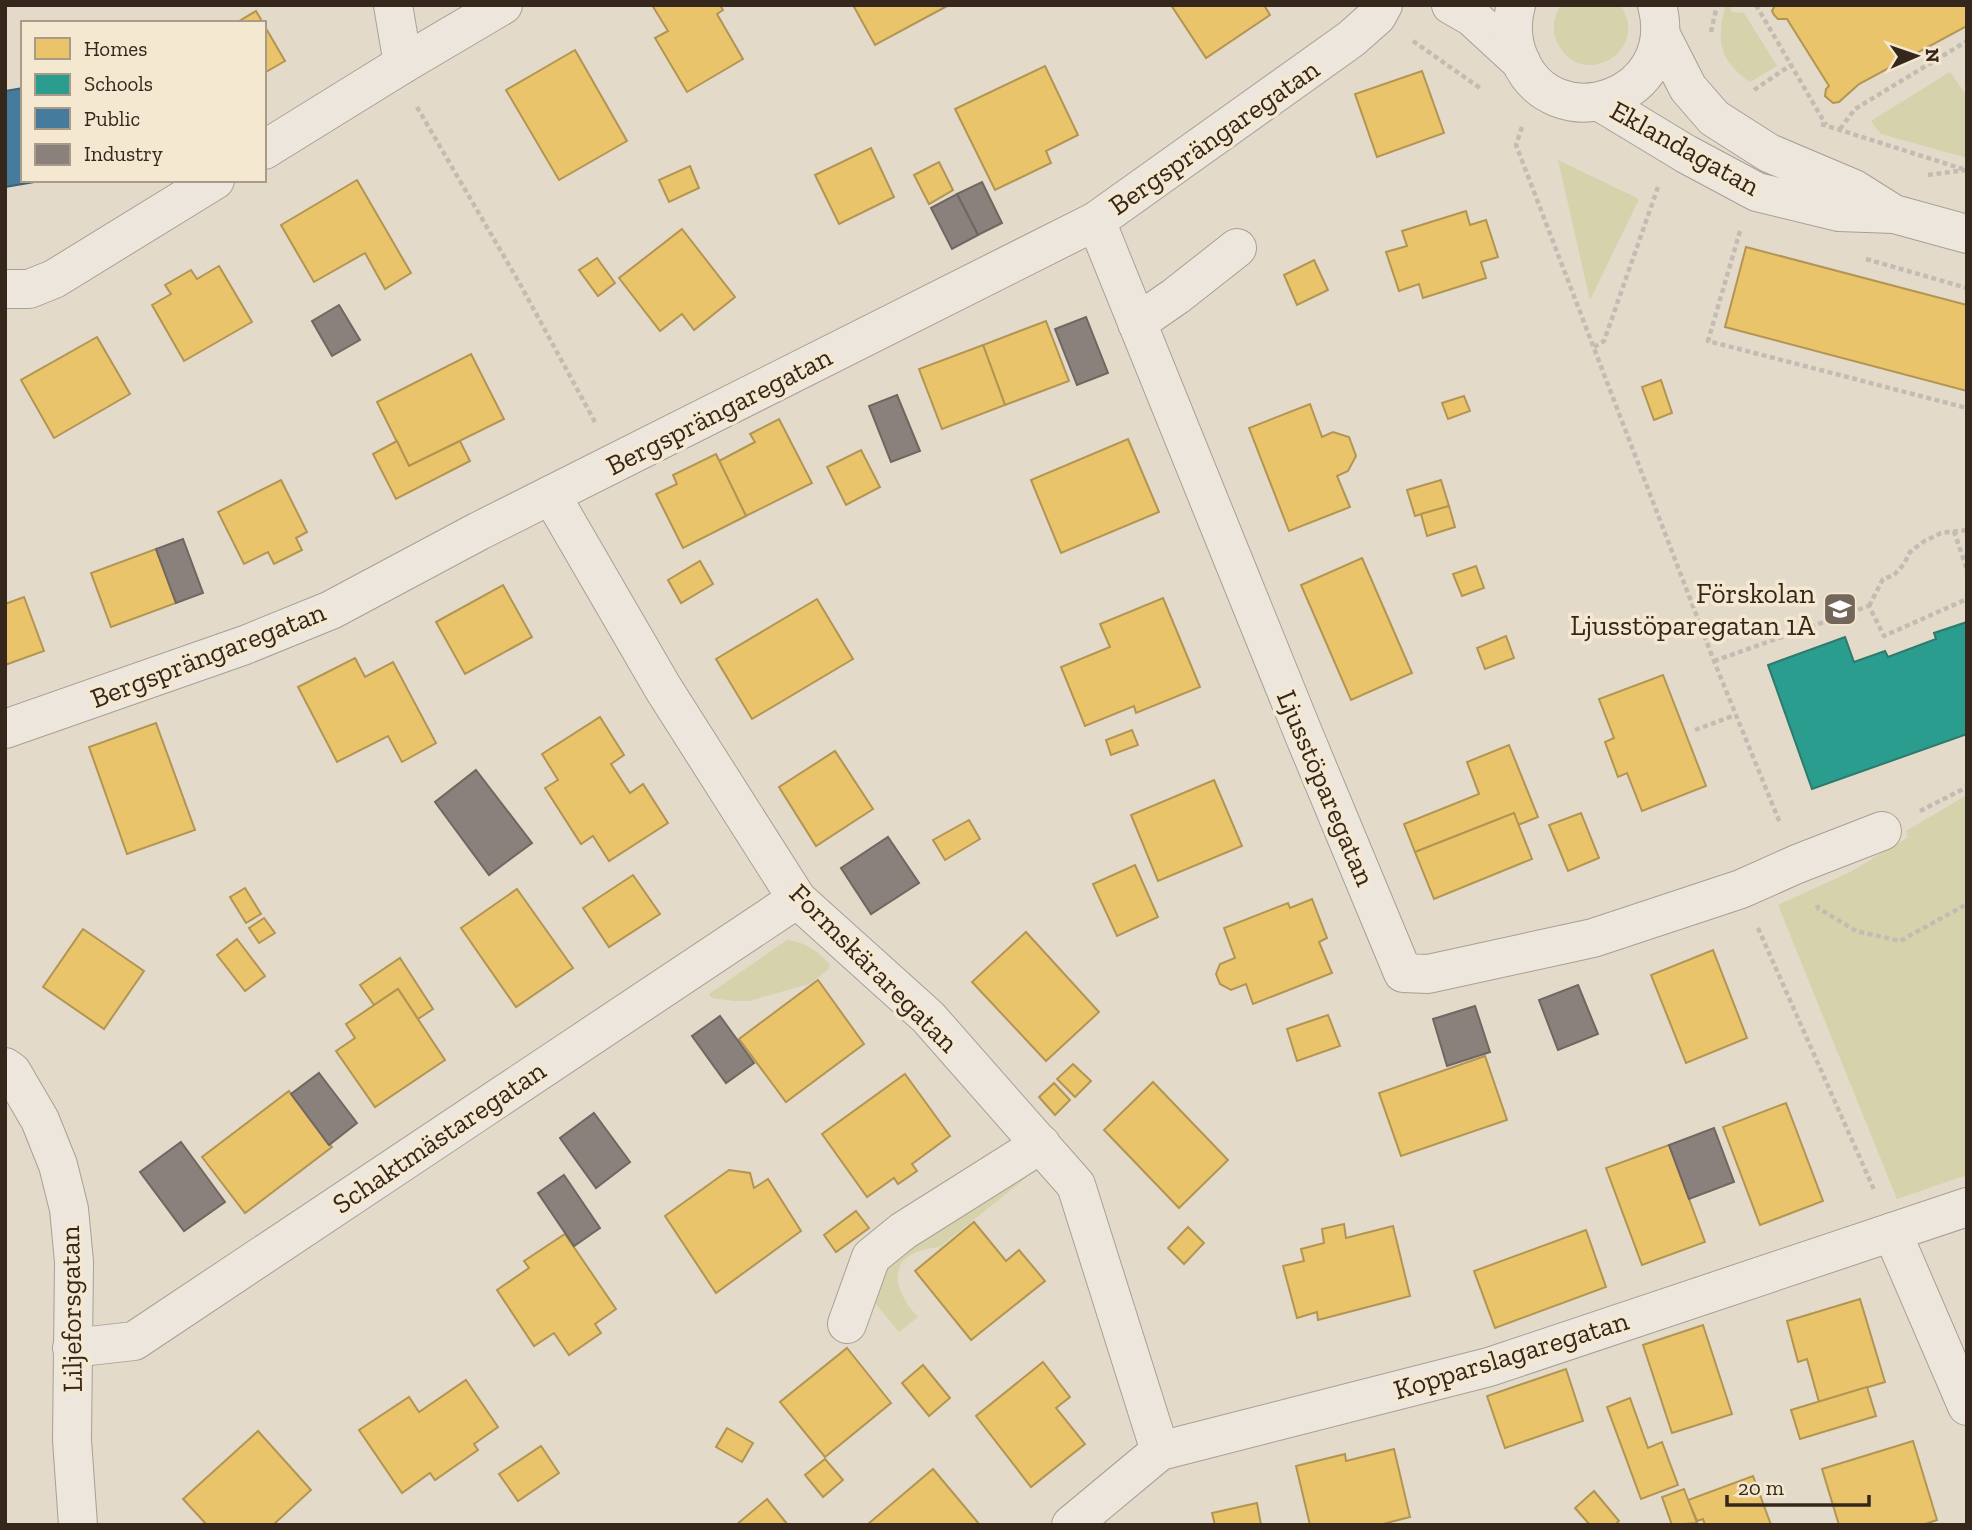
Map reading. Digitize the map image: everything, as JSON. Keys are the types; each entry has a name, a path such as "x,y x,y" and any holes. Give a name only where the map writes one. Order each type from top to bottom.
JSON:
{"street":[{"path":"393,5 399,67"},
{"path":"266,149 503,5"},
{"name":"Bergsprängaregatan","path":"5,729 245,645 331,610 479,531 1096,221 1351,39 1377,16 1383,5"},
{"name":"Eklandagatan","path":"1451,5 1472,17 1521,62"},
{"name":"Eklandagatan","path":"1516,5 1514,40 1527,72 1554,95 1576,102 1600,102 1622,94 1641,79 1654,58 1660,13"},
{"name":"Eklandagatan","path":"1660,13 1688,88 1714,118 1769,153 1854,189 1894,214"},
{"name":"Eklandagatan","path":"1600,102 1686,154 1757,192 1839,212 1894,214 1967,234"},
{"path":"5,289 29,289 54,279 212,182"},
{"name":"Ljusstöparegatan","path":"1096,221 1403,973 1427,974 1592,937 1741,890 1797,864 1882,831"},
{"path":"1137,323 1237,248"},
{"name":"Formskäraregatan","path":"551,495 663,688 797,899 929,1017 1076,1185 1160,1451"},
{"name":"Schaktmästaregatan","path":"72,1348 134,1340 797,899"},
{"name":"Liljeforsgatan","path":"5,1066 12,1072 40,1120 58,1165 69,1209 74,1262 72,1440 78,1525"},
{"path":"846,1324 871,1257 903,1231 1041,1144"},
{"name":"Kopparslagaregatan","path":"1071,1525 1160,1451 1489,1367 1967,1207"},
{"path":"1892,1232 1967,1406"}],"path":[{"path":"1711,40 1717,5"},
{"path":"1756,5 1826,125"},
{"path":"1840,129 1855,109 1967,41"},
{"path":"1714,118 1740,89 1748,94 1791,65"},
{"path":"399,67 596,424"},
{"path":"1524,119 1516,145 1735,715 1818,908 1856,931 1900,941 1967,904"},
{"path":"1816,123 1966,170"},
{"path":"1594,347 1604,341 1658,186 1686,154"},
{"path":"1743,224 1708,341 1967,408"},
{"path":"1714,661 1869,606 1883,579 1894,575 1910,552 1941,533 1967,530"},
{"path":"1954,531 1967,570"},
{"path":"1869,606 1884,636 1967,599"},
{"path":"1695,730 1735,715"},
{"path":"1882,831 1967,787"},
{"path":"1741,890 1892,1232"}],"shaded area":[{"path":"1561,5 1620,5 1627,22 1627,37 1620,50 1610,60 1596,65 1581,64 1568,57 1557,42 1554,32 1555,19"},
{"path":"1729,5 1732,12 1744,13 1777,66 1750,82 1732,66 1723,50 1722,20 1725,7"},
{"path":"1950,72 1967,96 1967,158 1881,134 1871,121"},
{"path":"1558,160 1639,199 1590,300"},
{"path":"1967,795 1967,1175 1897,1199 1778,905 1852,871 1908,837 1906,831"},
{"path":"787,940 806,945 815,951 830,964 828,970 809,984 749,1001 712,998 709,994"},
{"path":"1018,1163 1027,1177 940,1247 923,1250 902,1262 898,1271 901,1293 918,1317 899,1332 870,1297 880,1269"}],"building: Homes":[{"path":"652,5 720,5 723,10 717,14 743,59 687,92 655,38 668,31"},
{"path":"853,5 949,5 875,45"},
{"path":"1171,5 1264,5 1270,15 1206,58"},
{"path":"1775,5 1967,5 1967,26 1859,84 1839,102 1833,103 1825,96 1829,86 1787,19 1778,19 1774,15 1772,11"},
{"path":"256,11 262,21 239,21"},
{"path":"266,28 285,61 266,72"},
{"path":"575,50 627,141 559,180 506,90"},
{"path":"1045,66 1078,135 1046,151 1051,163 995,190 955,109"},
{"path":"1422,71 1444,133 1377,157 1355,94"},
{"path":"871,148 894,197 839,224 815,175"},
{"path":"939,162 953,190 929,204 914,175"},
{"path":"690,166 699,188 669,202 659,180"},
{"path":"357,180 411,273 385,289 365,253 314,282 281,225"},
{"path":"1466,211 1470,225 1486,220 1498,257 1481,262 1486,278 1423,298 1419,284 1399,291 1386,252 1407,246 1402,231"},
{"path":"682,229 735,297 694,330 682,314 660,331 619,278"},
{"path":"1746,247 1967,305 1967,391 1725,327"},
{"path":"597,258 615,283 598,296 579,270"},
{"path":"1314,260 1328,290 1297,305 1284,275"},
{"path":"219,266 252,322 184,361 152,305 171,294 165,285 191,270 197,279"},
{"path":"1046,321 1069,381 1005,405 983,345"},
{"path":"97,337 130,394 54,438 21,380"},
{"path":"983,345 1005,405 942,429 919,369"},
{"path":"471,354 504,419 409,466 377,402"},
{"path":"1661,380 1672,413 1654,420 1642,387"},
{"path":"1464,396 1470,411 1448,419 1442,403"},
{"path":"1310,404 1322,437 1333,432 1349,437 1356,456 1348,471 1337,476 1350,507 1289,531 1249,428"},
{"path":"779,419 812,483 746,516 719,461 755,442 750,434"},
{"path":"1128,439 1159,512 1061,553 1031,480"},
{"path":"397,441 409,466 460,441 470,461 396,499 373,454"},
{"path":"861,450 880,487 846,505 827,467"},
{"path":"716,454 746,516 683,548 656,494 677,484 673,475"},
{"path":"281,480 307,532 296,538 302,550 274,564 268,552 244,564 218,512"},
{"path":"1441,480 1449,506 1415,516 1407,490"},
{"path":"1449,506 1455,527 1427,536 1421,514"},
{"path":"156,549 176,603 111,627 91,573"},
{"path":"1362,558 1412,673 1351,700 1301,585"},
{"path":"700,561 713,584 681,603 668,580"},
{"path":"1476,566 1484,588 1462,596 1453,574"},
{"path":"503,585 532,637 465,674 436,622"},
{"path":"24,597 44,651 5,665 5,604"},
{"path":"1163,598 1200,687 1136,713 1134,706 1085,726 1061,667 1110,647 1100,624"},
{"path":"817,599 853,659 752,719 716,659"},
{"path":"1506,636 1514,658 1485,669 1477,648"},
{"path":"355,658 365,677 393,662 436,743 402,762 388,736 337,762 298,687"},
{"path":"1663,675 1706,786 1642,811 1627,773 1618,777 1605,742 1614,738 1599,699"},
{"path":"600,717 624,755 611,764 630,793 643,784 668,823 609,861 593,836 581,844 545,788 558,780 542,754"},
{"path":"156,723 195,830 127,854 89,747"},
{"path":"1132,730 1138,745 1111,755 1106,740"},
{"path":"1509,745 1538,817 1518,825 1514,813 1415,852 1404,824 1479,794 1467,762"},
{"path":"835,751 873,809 816,846 779,787"},
{"path":"1214,780 1242,846 1158,881 1131,815"},
{"path":"1514,813 1532,859 1434,899 1415,852"},
{"path":"1581,813 1599,858 1568,871 1549,825"},
{"path":"969,820 980,839 945,860 933,840"},
{"path":"1135,865 1158,917 1117,936 1093,884"},
{"path":"633,875 660,914 609,947 583,908"},
{"path":"245,888 261,914 246,923 230,897"},
{"path":"517,889 573,968 516,1007 461,928"},
{"path":"1312,899 1327,938 1319,942 1332,973 1253,1004 1246,984 1231,990 1220,984 1216,974 1220,964 1235,958 1224,928 1288,903 1290,908"},
{"path":"264,918 275,933 259,943 249,928"},
{"path":"83,929 144,971 104,1029 43,987"},
{"path":"1026,932 1099,1012 1046,1061 972,982"},
{"path":"237,939 265,976 245,991 217,955"},
{"path":"1713,950 1747,1038 1686,1063 1651,975"},
{"path":"400,958 433,1009 418,1019 398,989 374,1005 360,985"},
{"path":"818,980 864,1044 786,1102 739,1039"},
{"path":"398,989 445,1060 375,1107 336,1051 355,1038 346,1024"},
{"path":"1328,1015 1340,1046 1297,1061 1287,1029"},
{"path":"1485,1056 1507,1120 1401,1156 1379,1093"},
{"path":"1073,1064 1091,1081 1075,1097 1057,1079"},
{"path":"905,1074 950,1136 912,1164 917,1171 898,1184 894,1178 867,1197 822,1134"},
{"path":"1153,1082 1228,1160 1179,1208 1104,1130"},
{"path":"1054,1083 1070,1100 1055,1115 1039,1097"},
{"path":"289,1091 332,1147 245,1213 202,1157"},
{"path":"1786,1103 1823,1201 1760,1225 1723,1127"},
{"path":"1669,1145 1705,1242 1642,1265 1606,1168"},
{"path":"729,1170 750,1173 754,1188 768,1179 801,1231 716,1293 665,1216"},
{"path":"856,1211 869,1228 836,1252 824,1235"},
{"path":"974,1222 1006,1261 1019,1250 1045,1281 971,1340 915,1271"},
{"path":"1344,1224 1346,1238 1393,1226 1410,1296 1318,1320 1317,1312 1297,1318 1283,1266 1304,1261 1301,1249 1324,1243 1322,1229"},
{"path":"1188,1227 1204,1243 1184,1264 1168,1248"},
{"path":"1586,1230 1606,1287 1495,1328 1474,1271"},
{"path":"565,1234 616,1309 595,1324 601,1333 569,1355 554,1333 534,1346 497,1290 529,1268 524,1261"},
{"path":"1860,1299 1885,1382 1819,1402 1807,1359 1798,1362 1787,1321"},
{"path":"1703,1325 1732,1414 1672,1433 1643,1345"},
{"path":"847,1348 891,1403 825,1457 780,1402"},
{"path":"1043,1362 1070,1397 1056,1408 1085,1444 1031,1487 976,1416"},
{"path":"923,1365 950,1398 929,1416 902,1383"},
{"path":"1566,1369 1583,1421 1505,1448 1487,1396"},
{"path":"466,1380 498,1427 474,1444 478,1450 435,1480 430,1473 402,1493 359,1430 409,1397 419,1412"},
{"path":"1867,1387 1876,1416 1800,1439 1791,1410"},
{"path":"1630,1398 1648,1448 1662,1442 1678,1485 1641,1499 1607,1407"},
{"path":"727,1428 753,1443 742,1462 716,1447"},
{"path":"258,1431 311,1490 273,1525 207,1525 183,1499"},
{"path":"1913,1441 1937,1520 1922,1525 1839,1525 1822,1469"},
{"path":"541,1446 559,1473 518,1501 499,1474"},
{"path":"1394,1449 1410,1517 1379,1525 1310,1525 1296,1466 1345,1454 1346,1461"},
{"path":"825,1459 843,1480 823,1497 805,1475"},
{"path":"933,1469 980,1525 868,1524"},
{"path":"1753,1476 1771,1525 1705,1525 1703,1519 1697,1521 1688,1500"},
{"path":"1684,1489 1697,1523 1672,1525 1662,1497"},
{"path":"1594,1491 1619,1521 1615,1525 1590,1525 1575,1508"},
{"path":"767,1499 788,1525 736,1525"},
{"path":"1257,1503 1261,1525 1215,1525 1212,1513"}],"building: Schools":[{"path":"1967,622 1967,734 1812,789 1768,665 1845,637 1854,662 1885,651 1888,657 1936,639 1934,633"}],"building: Public":[{"path":"21,88 21,182 34,182 5,187 5,91"}],"building: Industry":[{"path":"982,182 1002,223 978,235 957,194"},
{"path":"957,194 978,235 952,249 931,208"},
{"path":"339,305 360,340 332,356 312,321"},
{"path":"1086,317 1108,373 1077,385 1055,329"},
{"path":"897,395 920,451 891,462 869,406"},
{"path":"183,539 203,593 176,603 156,549"},
{"path":"476,770 532,843 489,875 435,802"},
{"path":"888,837 919,883 871,914 841,868"},
{"path":"1578,985 1598,1034 1558,1050 1539,1000"},
{"path":"1475,1006 1490,1052 1447,1066 1433,1019"},
{"path":"720,1016 754,1063 726,1083 692,1036"},
{"path":"319,1073 357,1123 329,1145 291,1094"},
{"path":"594,1113 630,1162 596,1188 560,1138"},
{"path":"1714,1128 1734,1182 1689,1199 1669,1145"},
{"path":"181,1142 225,1202 184,1231 140,1172"},
{"path":"564,1175 600,1228 574,1246 538,1193"}],"place":[{"name":"Förskolan Ljusstöparegatan 1A","path":"1840,609"}]}
